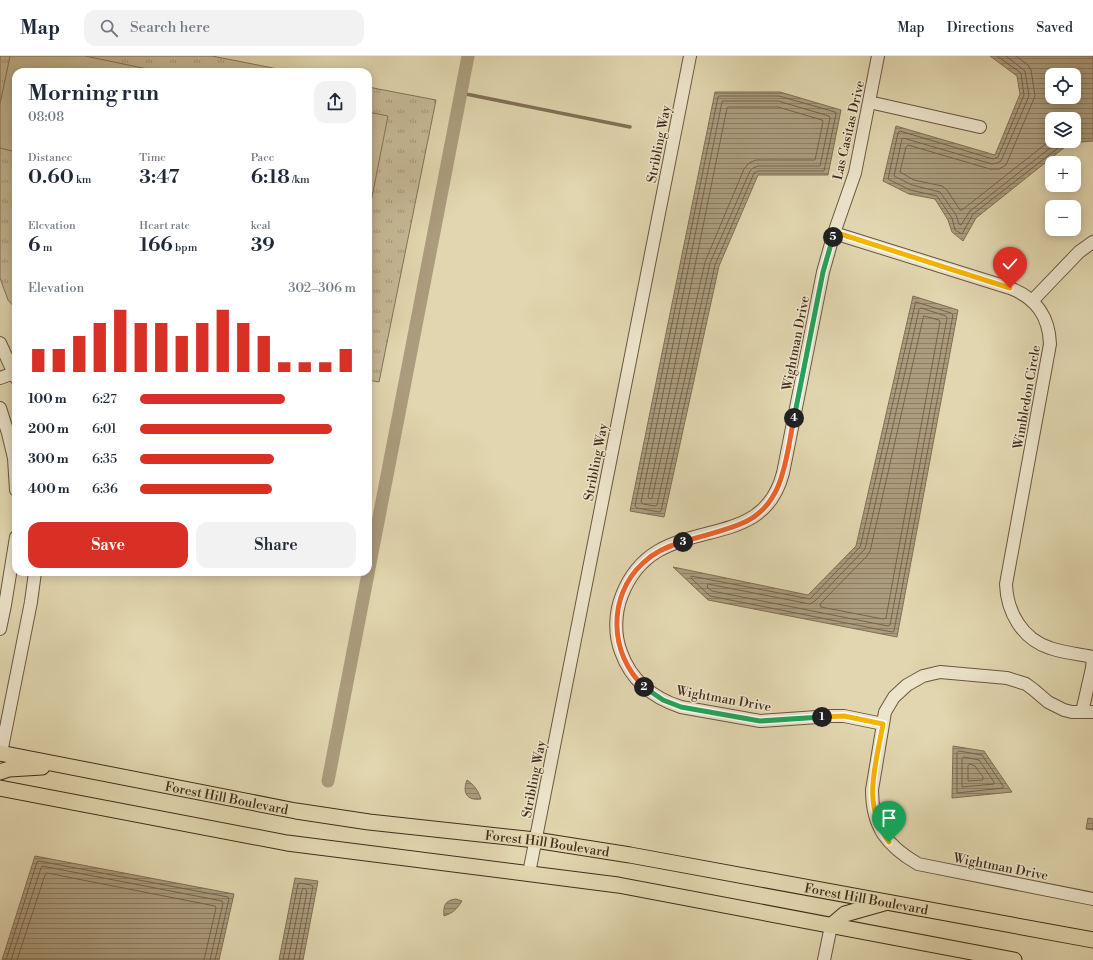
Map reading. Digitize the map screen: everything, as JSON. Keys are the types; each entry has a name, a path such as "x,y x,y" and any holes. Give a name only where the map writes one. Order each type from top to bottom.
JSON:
{"main road":[{"name":"Forest Hill Boulevard","path":"0,753 296,811 369,822 535,840 630,855 1093,940"},
{"path":"0,772 9,769 36,767 73,768"},
{"path":"0,788 287,843 618,885 1014,960"},
{"path":"831,926 845,914 886,902"}],"street":[{"name":"Stribling Way","path":"530,873 535,840 690,56"},
{"name":"Las Casitas Drive","path":"834,232 855,173 878,56"},
{"path":"869,102 980,127"},
{"name":"Wimbledon Circle","path":"834,232 1019,291 1032,300 1044,316 1050,344 1006,584 1008,601 1013,617 1029,637 1052,649 1093,657 1088,712"},
{"name":"Wightman Drive","path":"834,232 823,272 783,473 777,490 761,511 746,521 667,547 643,563 630,578 620,601 616,620 616,630 623,658 633,675 639,683 654,695 671,704 760,721 844,716 883,724"},
{"path":"1032,300 1079,252 1093,242"},
{"path":"0,343 12,369"},
{"path":"0,378 12,376"},
{"path":"0,408 12,449"},
{"path":"0,629 12,562"},
{"path":"0,753 31,602 34,576"},
{"name":"Wightman Drive","path":"1088,712 1072,712 1056,707 1034,690 1007,678 940,672 923,676 907,685 894,697 885,712 873,780 872,799 876,817 883,834 895,848 918,864 1093,899"},
{"path":"824,960 831,926"}],"green space":[{"path":"0,56 212,56 273,68 12,68 12,304 8,300 0,278"},
{"path":"10,56 85,56 143,68 12,68 12,151 0,148 0,104"},
{"path":"372,88 436,100 379,382 372,381"},
{"path":"372,113 388,116 372,197"}],"water":[{"path":"990,56 1093,56 1093,141 1081,142 1081,112 1045,112 1045,148 1064,148 1054,156 1045,156 1045,163 976,218 963,241 952,232 948,220 935,199 909,194 883,181 896,126 995,155 1020,94 1017,76"},
{"path":"715,92 780,92 841,110 828,175 758,175 719,266 664,517 630,511"},
{"path":"913,296 958,310 897,637 708,600 673,567 808,595 856,546"},
{"path":"953,746 984,751 1012,792 952,798"},
{"path":"467,780 476,788 481,799 472,799 467,795 465,789"},
{"path":"1088,818 1093,819 1093,830 1086,829"},
{"path":"35,856 234,894 219,960 2,960"},
{"path":"295,878 318,881 303,960 279,960"},
{"path":"456,899 462,901 450,914 444,916 444,909 447,902"}],"waterway":[{"path":"372,553 468,56"},
{"path":"461,93 630,127"},
{"path":"328,781 368,576"}],"route":[{"path":"889,842 879,826 873,808 872,799 873,780 883,724 844,716 760,721 671,704 646,690 633,675 623,658 616,630 616,620 620,601 625,586 630,578 650,557 667,547 738,525 754,517 767,505 777,490 783,473 823,272 834,232 1010,288"}]}
